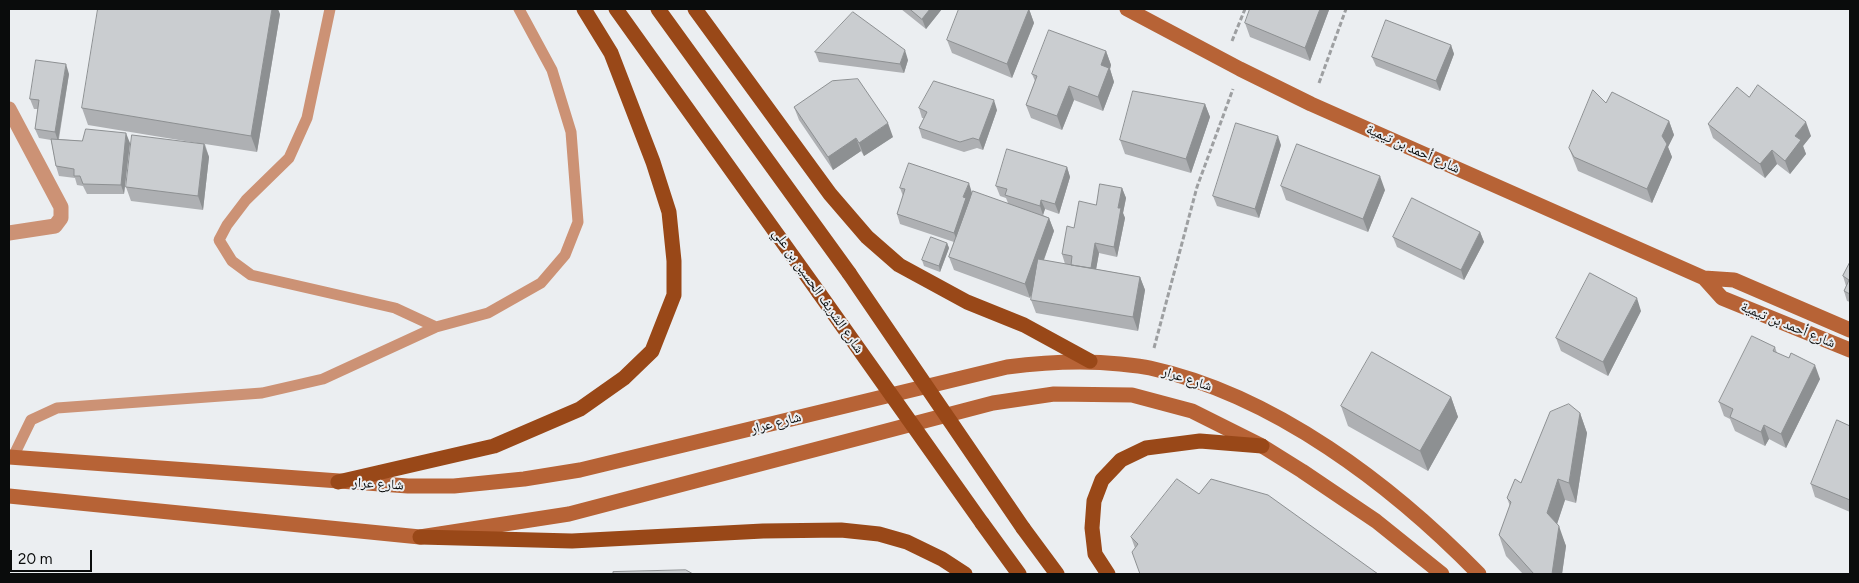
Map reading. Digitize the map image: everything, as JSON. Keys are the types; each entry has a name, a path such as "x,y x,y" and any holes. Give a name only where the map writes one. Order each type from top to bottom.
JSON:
{"main road":[{"path":"338,482 494,446 580,409 624,378 652,351 674,295 674,261 669,212 653,162 611,53 584,9"},
{"name":"شارع الشريف الحسين بن علي","path":"616,9 1019,574"},
{"path":"658,9 849,273 1023,528 1057,574"},
{"path":"695,9 830,194 867,237 899,265 967,302 1024,325 1090,361"},
{"name":"شارع أحمد بن تيمية","path":"1127,9 1240,70 1311,104 1704,278 1734,280 1850,330"},
{"name":"شارع أحمد بن تيمية","path":"1704,278 1722,298 1850,350"},
{"name":"شارع عرار","path":"11,457 338,482 408,486 454,486 524,479 580,470 984,372 1046,362 1090,361 1149,367 1185,377 1276,416 1360,470 1456,551 1479,574"},
{"name":"شارع عرار","path":"9,496 420,538 569,514 993,403 1054,394 1132,395 1192,411 1262,446 1376,521 1442,574"},
{"path":"1108,574 1095,554 1092,528 1094,501 1102,480 1121,460 1146,448 1200,441 1262,446"},
{"path":"420,538 572,541 763,531 841,530 879,534 907,542 942,559 965,574"}],"street":[{"path":"9,109 61,207 61,218 55,226 9,233"}],"lane":[{"path":"330,9 306,118 289,158 246,200 227,225 219,240 232,261 251,275 395,308 436,327"},
{"path":"11,457 31,420 57,408 262,393 322,379 436,327 488,313 541,284 565,255 578,222 571,132 552,70 519,9"}],"path":[{"path":"1224,61 1244,9"},
{"path":"1311,104 1346,9"},
{"path":"1149,367 1197,187 1240,70"}],"building":[{"path":"98,9 272,9 251,136 82,108"},
{"path":"910,9 930,9 922,19"},
{"path":"959,9 1029,9 1007,64 947,40"},
{"path":"1250,9 1320,9 1305,48 1245,23"},
{"path":"853,12 905,50 900,64 815,52"},
{"path":"1386,20 1451,45 1436,81 1372,57"},
{"path":"1049,30 1106,51 1101,65 1109,68 1098,97 1069,86 1057,116 1026,105 1037,76 1032,74"},
{"path":"36,60 66,64 55,132 35,129 39,100 30,99"},
{"path":"858,79 888,123 859,143 856,138 828,157 794,107 832,81"},
{"path":"934,81 994,100 979,140 973,138 960,142 919,128 927,112 919,108"},
{"path":"1758,85 1806,122 1795,136 1801,140 1785,161 1772,150 1760,164 1708,124 1737,87 1749,97"},
{"path":"1593,90 1606,103 1612,92 1669,121 1662,136 1667,144 1647,189 1574,157 1569,148"},
{"path":"1133,91 1205,104 1186,159 1120,140"},
{"path":"1236,123 1278,136 1255,209 1213,196"},
{"path":"86,129 126,133 121,185 83,184 80,176 74,176 74,169 56,166 51,139 82,141"},
{"path":"132,135 204,144 198,196 126,187"},
{"path":"1297,144 1380,176 1363,219 1281,186"},
{"path":"1007,149 1067,167 1055,204 1041,200 1040,206 1005,195 1007,189 996,186"},
{"path":"909,163 969,183 963,197 966,198 954,233 897,214 905,189 900,188"},
{"path":"1100,184 1122,188 1118,208 1121,208 1114,247 1095,243 1091,268 1071,265 1072,256 1062,254 1067,226 1074,228 1079,201 1096,205"},
{"path":"973,191 1049,218 1025,284 949,257"},
{"path":"1412,198 1480,232 1461,270 1393,237"},
{"path":"931,237 947,243 939,266 922,260"},
{"path":"1038,259 1140,277 1133,317 1031,300"},
{"path":"1850,262 1850,294 1844,291 1849,280 1843,276"},
{"path":"1590,273 1637,298 1603,362 1556,338"},
{"path":"1752,336 1775,347 1773,351 1789,358 1791,353 1815,365 1781,434 1764,425 1761,432 1730,417 1733,409 1719,402"},
{"path":"1372,352 1451,397 1420,451 1341,406"},
{"path":"1569,404 1580,413 1569,483 1558,479 1547,513 1559,526 1552,574 1534,574 1499,535 1511,502 1507,498 1515,479 1521,483 1550,412"},
{"path":"1837,420 1850,426 1850,500 1811,484"},
{"path":"1177,479 1199,494 1211,479 1268,495 1378,574 1140,574 1132,552 1138,544 1131,537"},
{"path":"686,570 693,574 613,574 613,572"}]}
